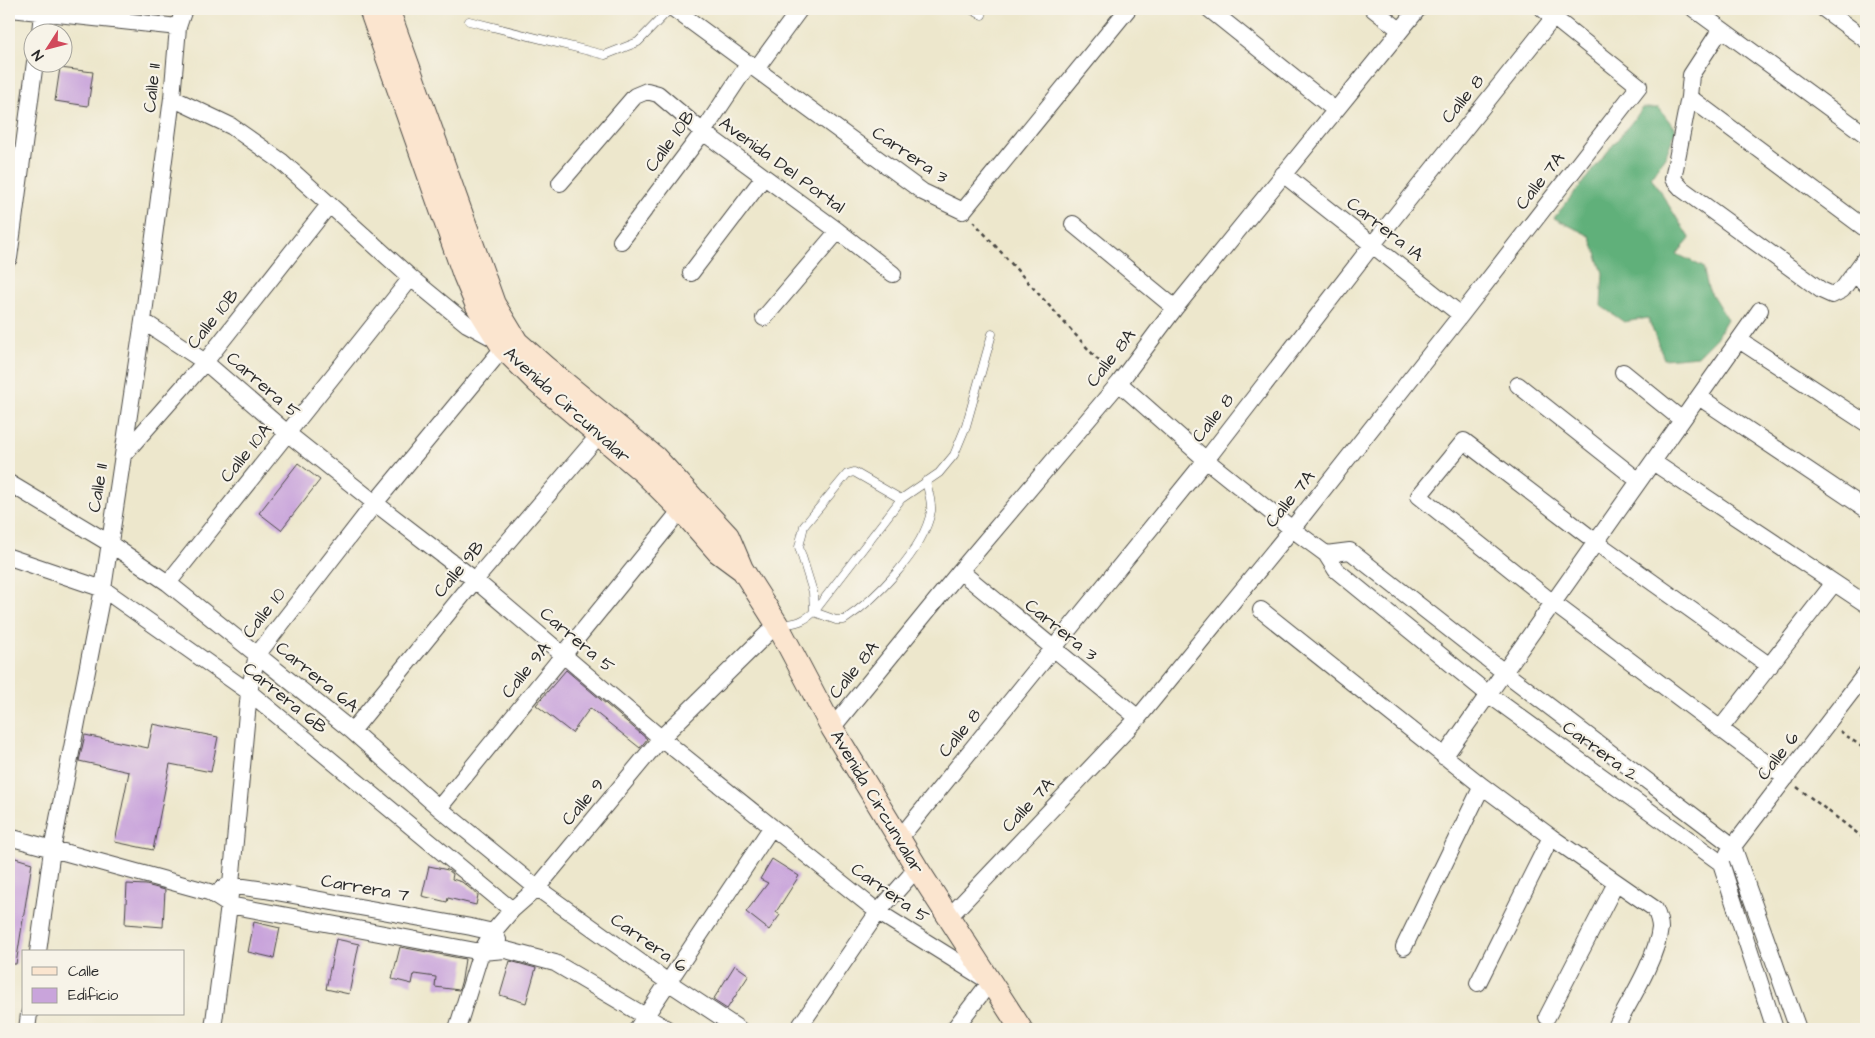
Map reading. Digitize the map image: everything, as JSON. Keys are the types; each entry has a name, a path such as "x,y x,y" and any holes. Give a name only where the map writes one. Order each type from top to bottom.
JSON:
{"main road":[{"name":"Avenida Circunvalar","path":"370,9 464,275 477,306 499,343 537,382 643,472 681,510 718,552 742,569"},
{"name":"Avenida Circunvalar","path":"388,9 494,304 517,342 655,457 728,536 742,569 777,624 832,728 917,868 1020,1029"}],"street":[{"path":"11,9 178,27"},
{"name":"Calle 11","path":"38,950 52,850 103,589 124,454 172,98 178,27 184,9"},
{"name":"Carrera 3","path":"674,9 923,192 963,211"},
{"name":"Calle 10B","path":"621,241 753,66 800,9"},
{"path":"963,211 1128,9"},
{"path":"1208,9 1335,110"},
{"path":"1373,9 1400,30"},
{"name":"Calle 8A","path":"832,728 960,571 1118,383 1174,308 1418,9"},
{"path":"1694,9 1866,135"},
{"path":"1824,9 1866,40"},
{"path":"41,22 42,13"},
{"name":"Calle 7A","path":"949,917 1138,718 1292,529 1462,315 1639,86 1548,13"},
{"name":"Calle 8","path":"899,839 1206,460 1548,13"},
{"path":"1721,29 1691,76 1674,178 1682,189 1821,290 1832,295 1842,290 1866,257"},
{"path":"9,258 35,72"},
{"name":"Avenida Del Portal","path":"560,183 635,96 646,91 658,94 703,132 838,231 893,274"},
{"path":"1689,97 1866,229"},
{"path":"172,98 231,126 281,161 411,278 467,324 499,343"},
{"name":"Carrera 1A","path":"1283,174 1462,315"},
{"path":"691,273 764,177"},
{"name":"Calle 10B","path":"124,454 205,362 329,205"},
{"path":"1073,224 1174,308"},
{"path":"764,318 838,231"},
{"path":"1853,274 1866,284"},
{"name":"Calle 10A","path":"168,583 411,278"},
{"path":"1444,757 1760,310"},
{"name":"Carrera 5","path":"143,321 205,362 287,433 475,580 661,738 878,912 990,982"},
{"path":"1739,340 1866,424"},
{"name":"Calle 10","path":"213,1029 229,905 249,692 257,654 499,343"},
{"path":"1623,372 1682,420"},
{"name":"Carrera 2","path":"1118,383 1206,460 1326,554 1336,570 1488,694 1721,863"},
{"path":"1518,385 1640,481"},
{"path":"1699,397 1866,509"},
{"name":"Calle 9B","path":"352,731 475,580 599,435"},
{"path":"1770,666 1596,542 1464,441 1419,496 1553,603 1786,778"},
{"path":"1653,462 1866,604"},
{"name":"Carrera 6A","path":"9,483 110,543 168,583 352,731 439,808 537,888"},
{"name":"Calle 9A","path":"439,808 681,510"},
{"name":"Carrera 2","path":"1326,554 1350,552 1733,846"},
{"name":"Carrera 6B","path":"9,557 103,589 249,692 512,910"},
{"name":"Carrera 3","path":"960,571 1053,650 1138,718"},
{"path":"1720,730 1834,583"},
{"path":"1261,610 1482,786 1551,837 1655,909 1660,928 1656,944 1647,967 1617,1025"},
{"name":"Calle 9","path":"457,1029 482,952 492,932 512,910 537,888 661,738 777,624"},
{"name":"Calle 6","path":"1721,863 1866,673"},
{"path":"1404,947 1482,786"},
{"path":"637,1029 772,828"},
{"path":"9,837 209,892 229,905 482,952 506,950 555,963 667,1029"},
{"path":"1478,983 1551,837"},
{"path":"1733,846 1798,1029"},
{"path":"1721,863 1775,1029"},
{"path":"798,1029 878,912 917,868"},
{"path":"1547,1017 1616,882"},
{"name":"Carrera 7","path":"209,892 230,885 492,932"},
{"name":"Carrera 6","path":"537,888 668,982 739,1029"},
{"path":"492,932 506,950"},
{"path":"954,1029 990,982"},
{"path":"27,1029 29,1016"}],"lane":[{"path":"469,21 606,55 638,42 670,9"},
{"path":"970,9 982,15"},
{"path":"777,624 792,624 804,620 814,612 901,499 939,473 954,455 966,426 992,334"},
{"path":"814,612 813,592 799,547 804,526 847,474 854,472 901,499"},
{"path":"814,612 836,620 844,620 877,594 912,553 926,530 931,509 926,481"}],"path":[{"path":"963,211 1118,383"},
{"path":"1828,723 1866,750"},
{"path":"1786,778 1866,840"}],"green space":[{"path":"1643,108 1659,108 1676,130 1666,155 1651,177 1690,239 1677,254 1703,267 1708,288 1727,319 1716,338 1698,356 1664,359 1648,318 1624,322 1601,306 1603,273 1590,236 1554,218"}],"building":[{"path":"72,69 93,72 88,106 55,101 59,72 72,72"},
{"path":"298,463 320,480 281,530 259,513"},
{"path":"566,670 647,739 640,748 590,708 572,733 536,705"},
{"path":"153,724 218,737 211,772 170,764 153,850 115,842 129,772 79,761 85,735 148,748"},
{"path":"9,856 32,863 16,964 9,964"},
{"path":"772,859 799,876 776,912 780,915 769,930 746,912 768,883 760,879"},
{"path":"429,866 448,870 453,874 452,879 462,882 478,895 476,905 448,898 447,902 422,896"},
{"path":"127,884 146,885 165,890 163,927 125,924"},
{"path":"254,922 280,928 274,958 248,952"},
{"path":"336,939 359,944 349,994 326,989"},
{"path":"400,947 465,959 459,990 435,987 436,977 414,974 412,984 392,979"},
{"path":"510,961 536,968 526,1003 500,995"},
{"path":"735,965 749,975 727,1009 713,1000"}]}
